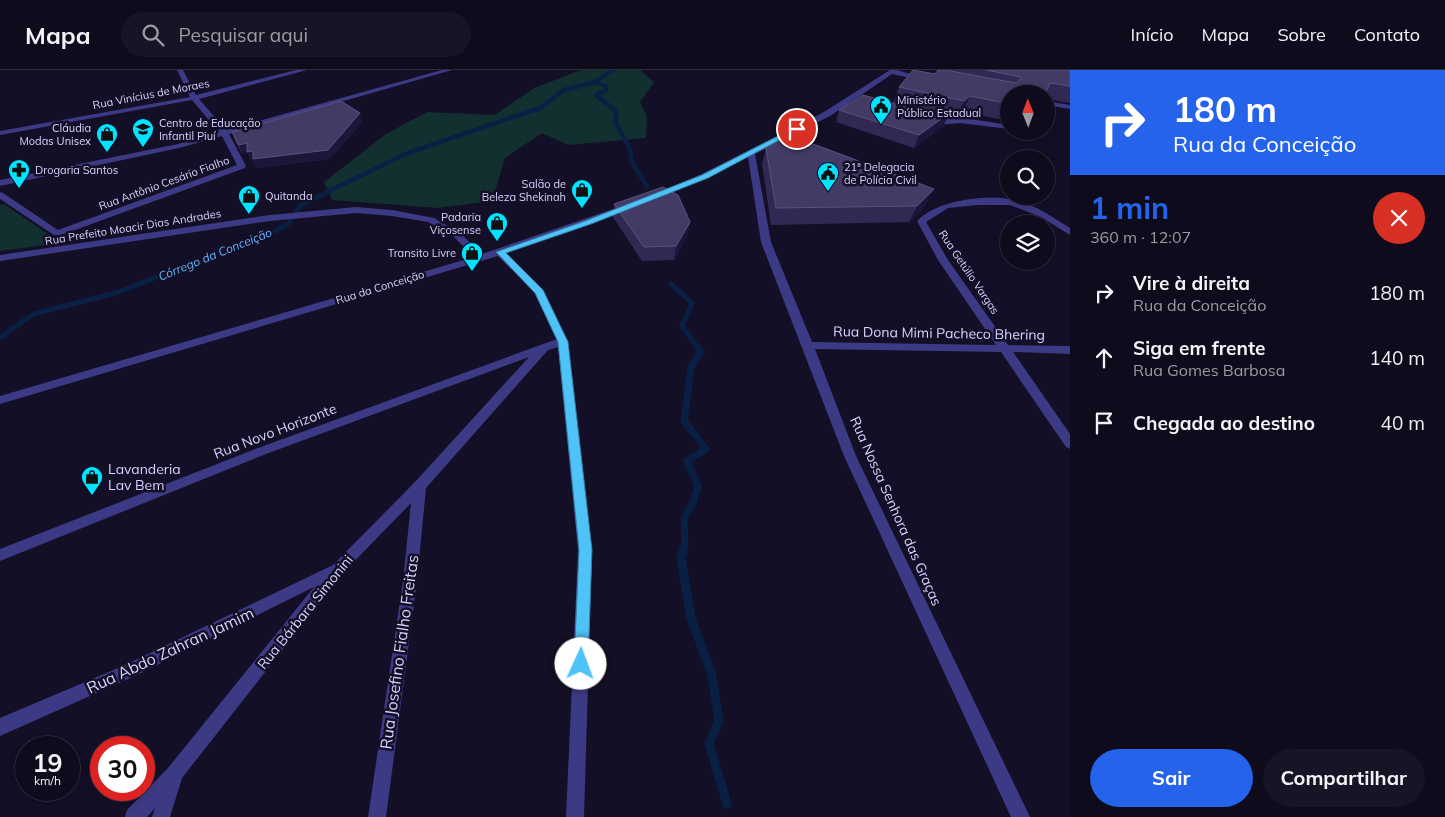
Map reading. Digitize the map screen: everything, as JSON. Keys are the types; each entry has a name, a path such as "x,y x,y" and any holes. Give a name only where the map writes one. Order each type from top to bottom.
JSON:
{"street":[{"path":"180,70 194,98 224,133"},
{"name":"Rua Vinícius de Moraes","path":"0,133 194,98 304,70"},
{"path":"0,183 179,146 450,70"},
{"path":"893,71 919,78 930,77"},
{"name":"Rua da Conceição","path":"0,400 500,252 588,222 705,176 827,114 893,71"},
{"path":"1055,104 1070,107"},
{"path":"921,113 960,121 1000,126"},
{"path":"921,122 929,124 960,121"},
{"name":"Rua Antônio Cesário Fialho","path":"57,233 242,166 224,133"},
{"name":"Rua Nossa Senhora das Graças","path":"751,152 766,242 850,456 1021,817"},
{"path":"0,195 77,246"},
{"name":"Rua Getúlio Vargas","path":"1070,232 1044,215 1011,202 977,202 946,206 921,221 943,260 1070,444"},
{"name":"Rua Prefeito Moacir Dias Andrades","path":"0,258 270,218 356,210 392,213 431,220 458,235 480,257"},
{"path":"500,252 540,292 563,342 586,550 575,817"},
{"name":"Rua Novo Horizonte","path":"0,555 262,451 563,342"},
{"name":"Rua Dona Mimi Pacheco Bhering","path":"808,346 1070,350"},
{"name":"Rua Bárbara Simonini","path":"134,817 174,774 338,569 420,486 544,348"},
{"name":"Rua Josefino Fialho Freitas","path":"377,817 410,581 420,486"},
{"name":"Rua Abdo Zahran Jamim","path":"0,727 129,671 338,569"},
{"path":"161,817 174,774"}],"green space":[{"path":"581,70 640,70 654,82 640,102 647,116 646,138 568,145 542,133 505,158 492,201 438,208 332,200 324,182 386,134 427,112 495,115 534,88"},
{"path":"4,204 61,243 0,251 0,205"}],"building":[{"path":"913,70 935,74 938,70 945,70 1016,83 1021,79 1020,77 986,70 1070,70 1070,86 1050,83 1049,85 1000,85 1000,102 970,96 964,101 899,87"},
{"path":"863,95 934,115 948,114 919,135 839,110"},
{"path":"341,101 360,113 328,150 253,159 253,151 247,152 247,143 239,145 232,132"},
{"name":"21ª Delegacia de Polícia Civil","path":"789,135 934,189 917,206 776,208 766,148"},
{"path":"663,187 678,195 690,222 676,246 644,247 614,204"}],"waterway":[{"name":"Córrego da Conceição","path":"595,82 613,70"},
{"name":"Córrego da Conceição","path":"327,192 408,153 540,108 564,90 595,82"},
{"path":"595,82 606,86 606,90 596,95 617,112 615,121 630,149 632,163 647,186"},
{"name":"Córrego da Conceição","path":"0,338 33,314 112,294 198,262 219,250 262,238 288,224 301,205 330,191"},
{"path":"671,284 692,303 682,326 699,349"},
{"path":"682,553 685,544 684,518 693,503 698,486 687,461 706,449 684,421 691,367 701,352 698,348"},
{"path":"683,552 681,558 691,618 712,675 719,721 709,743 727,804"}],"place":[{"name":"Ministério Público Estadual","path":"881,125"},
{"name":"Centro de Educação Infantil Piuí","path":"143,148"},
{"name":"Cláudia Modas Unisex","path":"107,153"},
{"name":"Drogaria Santos","path":"19,189"},
{"name":"21ª Delegacia de Polícia Civil","path":"828,192"},
{"name":"Salão de Beleza Shekinah","path":"582,209"},
{"name":"Quitanda","path":"249,215"},
{"name":"Padaria Viçosense","path":"497,242"},
{"name":"Transito Livre","path":"472,272"},
{"name":"Lavanderia Lav Bem","path":"92,496"}],"route":[{"path":"581,664 586,550 563,342 540,292 500,252 588,222 705,176 797,129"}]}
